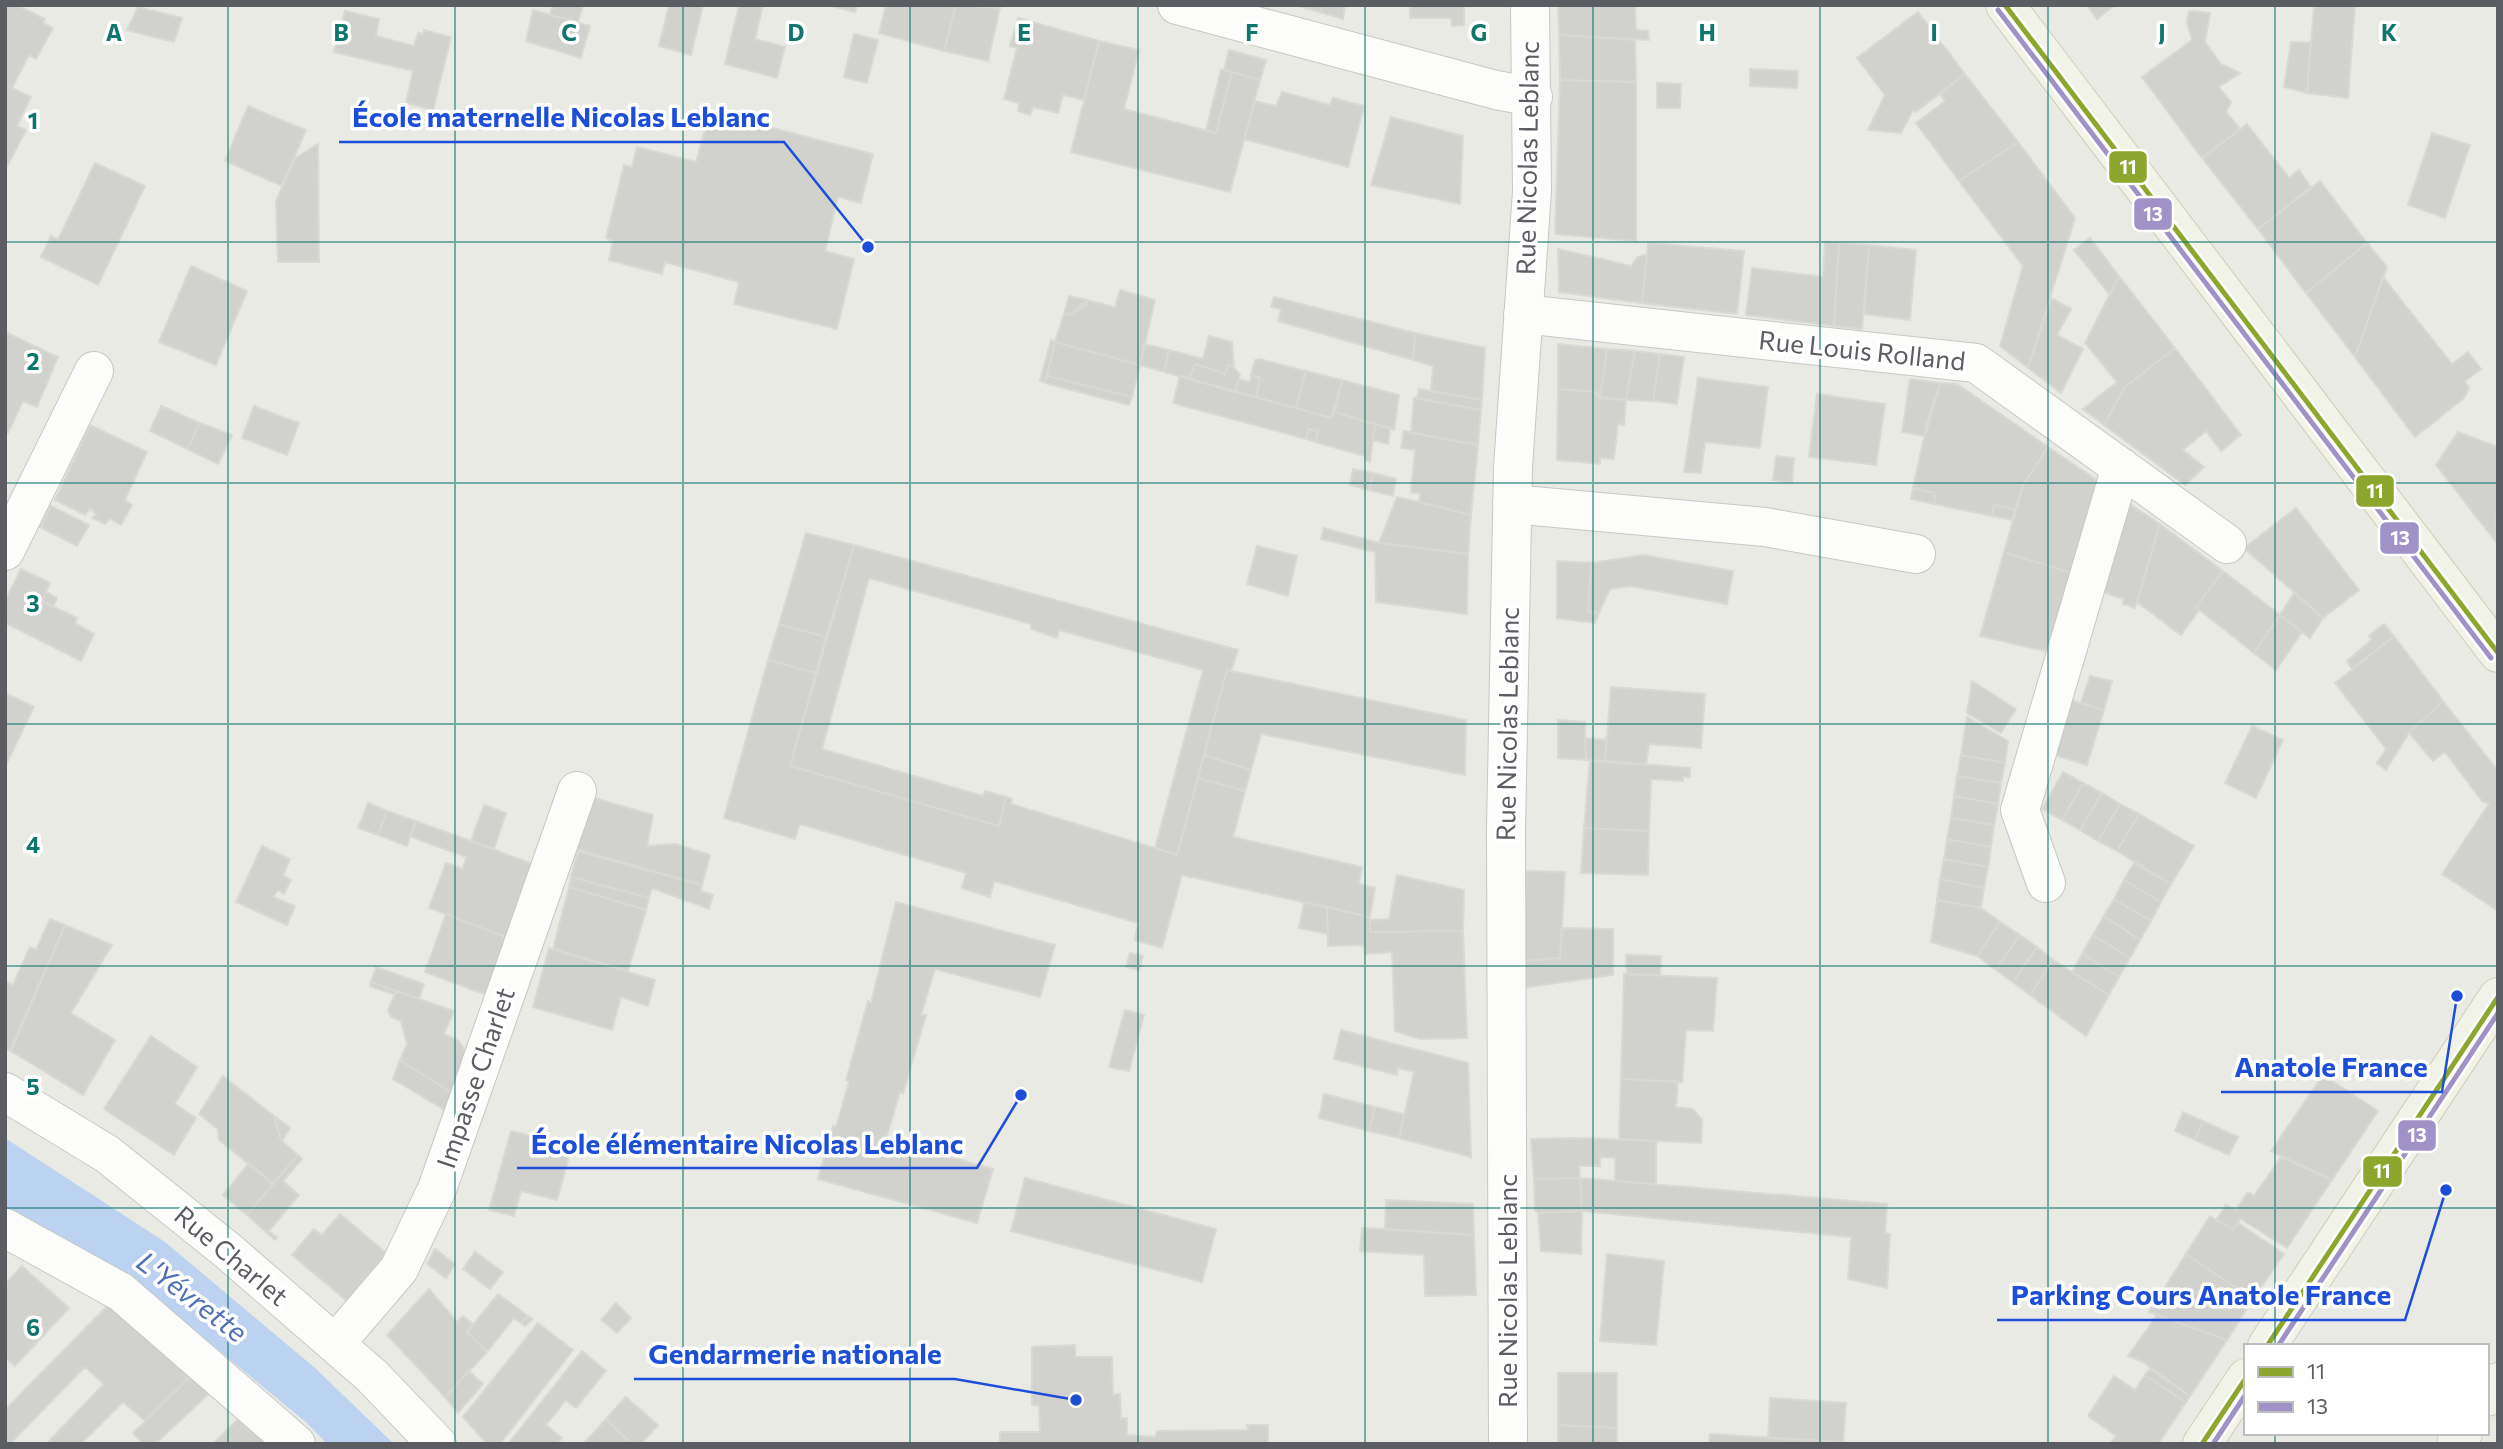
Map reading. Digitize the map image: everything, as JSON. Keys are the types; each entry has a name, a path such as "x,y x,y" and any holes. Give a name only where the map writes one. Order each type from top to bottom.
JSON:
{"main road":[{"path":"2005,5 2498,653"},
{"path":"2268,1344 2498,997"},
{"path":"2202,1444 2244,1381"}],"street":[{"path":"1177,5 1496,90 1533,97"},
{"name":"Rue Nicolas Leblanc","path":"1508,1444 1506,830 1512,505 1532,191 1531,5"},
{"name":"Rue Louis Rolland","path":"1523,314 1976,363 2227,544"},
{"path":"5,551 94,371"},
{"path":"2046,883 2020,810 2121,467"},
{"path":"1512,505 1766,527 1916,554"},
{"name":"Impasse Charlet","path":"335,1344 398,1269 437,1189 577,792"},
{"name":"Rue Charlet","path":"5,1092 107,1154 228,1251 372,1376 437,1444"},
{"path":"5,1228 121,1293 296,1444"}],"water":[{"name":"L'Yévrette","path":"5,1138 165,1242 315,1368 394,1444 327,1444 307,1423 132,1279 5,1208"}],"building":[{"path":"5,5 17,5 45,19 43,23 53,28 36,59 29,55 12,88 31,97 17,126 26,130 5,170"},
{"path":"553,5 583,5 578,22 550,15"},
{"path":"669,5 703,5 691,55 659,46"},
{"path":"739,5 763,5 755,39 785,47 777,78 725,64"},
{"path":"828,5 857,5 855,12"},
{"path":"886,5 956,5 944,51 879,33"},
{"path":"956,5 1000,8 988,61 944,51"},
{"path":"1295,5 1321,5 1320,12"},
{"path":"1321,5 1345,5 1343,19 1320,12"},
{"path":"1410,5 1464,5 1464,25 1452,26 1451,18 1410,18"},
{"path":"1558,5 1635,5 1636,30 1648,31 1649,40 1559,35"},
{"path":"2087,5 2115,5 2097,19"},
{"path":"2314,5 2355,5 2348,98 2307,93"},
{"path":"138,7 182,18 174,42 127,30"},
{"path":"533,10 590,26 581,58 526,41"},
{"path":"345,11 379,19 376,36 414,46 418,33 423,34 424,30 451,37 433,110 406,103 413,71 334,52"},
{"path":"2189,11 2210,13 2205,42 2221,64 2240,73 2219,87 2231,102 2226,112 2240,129 2202,158 2142,77 2192,40 2187,22"},
{"path":"1918,12 1965,74 1916,112 1913,110 1901,133 1868,130 1885,95 1857,58"},
{"path":"1018,18 1099,41 1084,100 1063,95 1058,113 1033,107 1030,115 1018,111 1019,103 1004,99 1017,48 1010,46"},
{"path":"854,34 878,40 867,83 844,77"},
{"path":"1559,35 1635,40 1636,82 1560,80"},
{"path":"1099,41 1139,50 1124,109 1216,133 1232,72 1260,80 1230,192 1071,152"},
{"path":"2291,42 2311,43 2307,93 2284,87"},
{"path":"1229,50 1266,60 1260,80 1224,70"},
{"path":"1750,69 1798,71 1797,88 1750,86"},
{"path":"1221,70 1232,72 1216,133 1206,130"},
{"path":"1965,74 2018,142 1959,181 1916,123 1945,101 1940,94"},
{"path":"1560,80 1636,82 1636,241 1555,234"},
{"path":"1657,83 1681,84 1680,108 1657,108"},
{"path":"1282,92 1330,105 1333,98 1364,106 1348,167 1244,139 1255,101 1276,106"},
{"path":"248,106 306,130 282,186 225,161"},
{"path":"710,112 873,154 861,203 838,197 825,251 854,259 837,329 734,304 739,282 665,262 662,274 609,260 613,241 606,238 624,165 632,167 637,147 696,162"},
{"path":"1391,117 1463,136 1460,204 1371,185"},
{"path":"2247,124 2289,178 2299,170 2311,187 2258,229 2202,158"},
{"path":"2432,133 2470,145 2445,218 2408,205"},
{"path":"2018,142 2075,218 2028,368 2000,346 2023,266 1959,181"},
{"path":"318,144 319,262 278,262 276,201 294,159"},
{"path":"95,163 145,186 98,285 41,257 51,236 58,240"},
{"path":"2320,181 2367,243 2306,293 2258,229"},
{"path":"2090,238 2119,276 2110,295 2074,250"},
{"path":"1825,242 1839,243 1834,326 1746,315 1752,268 1823,277"},
{"path":"1648,243 1744,251 1737,314 1642,303"},
{"path":"1839,243 1869,245 1862,329 1834,326"},
{"path":"2367,243 2387,267 2355,357 2306,293"},
{"path":"1869,245 1916,250 1910,320 1864,314"},
{"path":"1558,249 1631,266 1638,257 1647,254 1642,303 1559,292"},
{"path":"191,266 247,291 216,365 159,342"},
{"path":"2119,276 2175,348 2124,388 2104,425 2083,409 2117,382 2085,343"},
{"path":"2383,277 2452,364 2468,352 2481,369 2465,381 2469,388 2464,398 2415,437 2355,357"},
{"path":"1120,290 1155,300 1140,365 1055,342 1064,314 1070,315 1087,300 1115,307"},
{"path":"1069,296 1087,300 1087,304 1070,315 1064,314"},
{"path":"1274,297 1415,333 1413,360 1278,321 1281,309 1271,307"},
{"path":"2051,298 2071,309 2057,335 2083,349 2061,393 2028,368"},
{"path":"5,332 58,357 37,407 23,401 8,433 5,432"},
{"path":"1415,333 1485,348 1482,400 1431,391 1433,366 1413,360"},
{"path":"1209,336 1232,342 1234,367 1228,365 1225,374 1195,364 1189,379 1164,372 1169,350 1203,359"},
{"path":"1051,340 1055,342 1045,383 1040,381"},
{"path":"1055,342 1140,365 1132,397 1047,376"},
{"path":"1144,344 1169,350 1164,372 1140,365"},
{"path":"1558,344 1607,349 1600,397 1595,392 1558,389"},
{"path":"2175,348 2241,435 2221,451 2206,431 2183,450 2204,467 2185,485 2104,425 2124,388"},
{"path":"1607,349 1635,351 1626,400 1600,397"},
{"path":"1635,351 1660,354 1653,401 1626,400"},
{"path":"1660,354 1684,357 1677,404 1653,401"},
{"path":"1255,360 1306,371 1296,408 1256,397 1260,378 1251,375"},
{"path":"1195,364 1225,374 1228,365 1234,367 1240,375 1235,392 1189,379"},
{"path":"1306,371 1342,380 1331,418 1296,408"},
{"path":"1251,375 1260,378 1256,397 1235,392 1239,379 1250,382"},
{"path":"1047,376 1132,397 1129,405 1045,383"},
{"path":"1180,376 1331,418 1335,412 1375,424 1370,462 1365,460 1365,456 1315,442 1318,431 1309,429 1306,439 1173,403"},
{"path":"1698,378 1768,387 1760,448 1705,442 1701,473 1684,472"},
{"path":"1910,379 1940,383 1925,436 1902,432"},
{"path":"1342,380 1399,395 1394,430 1335,412"},
{"path":"1940,383 1957,384 2048,447 2023,485 2015,510 1994,505 1992,516 1934,504 1935,493 1913,488 1927,423"},
{"path":"1419,389 1482,400 1481,410 1417,398"},
{"path":"1558,389 1595,392 1598,398 1626,400 1624,425 1618,424 1614,459 1600,458 1600,464 1557,460"},
{"path":"1817,394 1885,404 1876,465 1809,457"},
{"path":"1414,398 1481,410 1478,445 1411,433"},
{"path":"161,406 200,423 187,449 150,431"},
{"path":"254,406 299,423 287,455 242,438"},
{"path":"200,423 232,435 218,464 187,449"},
{"path":"1375,424 1390,428 1388,444 1373,440"},
{"path":"90,425 147,452 125,500 132,505 121,525 110,519 105,524 92,518 96,514 90,509 85,515 55,500"},
{"path":"1309,429 1318,431 1315,442 1306,439"},
{"path":"1404,431 1478,445 1471,515 1419,502 1420,494 1411,492 1415,450 1401,448"},
{"path":"2458,432 2498,447 2496,542 2436,465"},
{"path":"2048,447 2104,485 2074,574 2004,552 2023,485"},
{"path":"1776,456 1794,458 1792,483 1773,480"},
{"path":"1353,469 1373,473 1369,490 1350,485"},
{"path":"1373,473 1396,479 1393,496 1369,490"},
{"path":"1913,488 1935,493 1934,504 1911,499"},
{"path":"1397,497 1471,515 1468,554 1379,543"},
{"path":"2128,503 2160,524 2135,608 2123,604 2124,599 2099,591"},
{"path":"1994,505 2015,510 2012,520 1992,516"},
{"path":"51,506 89,525 77,546 40,527"},
{"path":"2296,508 2359,590 2323,618 2244,548"},
{"path":"2160,524 2223,571 2196,607 2199,610 2181,635 2137,602"},
{"path":"1324,528 1379,543 1468,554 1467,614 1376,602 1375,552 1321,539"},
{"path":"806,533 854,545 826,637 779,624"},
{"path":"854,545 1238,650 1231,671 1227,670 1177,855 1155,848 1203,670 1059,630 1057,638 1031,629 1031,624 869,578 822,749 983,796 985,791 1006,797 999,826 790,766"},
{"path":"1257,546 1297,556 1288,596 1247,584"},
{"path":"2004,552 2074,574 2049,652 1980,636"},
{"path":"1643,555 1733,571 1727,604 1631,586 1610,589 1599,613 1588,612 1591,563"},
{"path":"1557,561 1591,563 1588,612 1599,613 1595,623 1557,618"},
{"path":"21,569 50,583 42,601 77,618 75,623 94,634 81,661 5,623 5,601"},
{"path":"2223,571 2280,615 2254,653 2196,607"},
{"path":"46,592 57,598 53,607 42,601"},
{"path":"2294,593 2323,618 2310,638 2280,615"},
{"path":"2280,615 2302,632 2276,670 2254,653"},
{"path":"779,624 826,637 816,673 768,660"},
{"path":"2384,624 2394,636 2352,669 2347,661 2372,639 2369,636"},
{"path":"2394,636 2443,701 2409,733 2386,770 2377,763 2386,749 2335,683"},
{"path":"768,660 816,673 790,766 999,826 1006,797 1012,799 1011,804 1177,855 1198,778 1245,791 1233,837 1362,867 1359,884 1375,888 1370,917 1182,875 1162,948 1135,940 1138,923 994,881 990,897 962,888 966,873 800,824 795,839 724,818"},
{"path":"1227,670 1466,720 1465,775 1261,734 1251,770 1204,755"},
{"path":"2090,676 2112,681 2104,710 2081,703"},
{"path":"1972,681 2016,709 2001,733 1967,713"},
{"path":"1611,687 1705,694 1701,748 1649,744 1646,765 1605,762"},
{"path":"5,693 34,707 5,767"},
{"path":"2071,700 2104,710 2087,765 2055,755"},
{"path":"2443,701 2498,771 2498,911 2442,874 2489,804 2482,801 2445,752 2433,761 2409,733"},
{"path":"1967,717 2008,741 2005,763 1961,755"},
{"path":"1558,720 1585,722 1586,760 1558,758"},
{"path":"2252,726 2283,740 2256,798 2225,783"},
{"path":"1585,738 1607,740 1605,762 1586,760"},
{"path":"1204,755 1251,770 1245,791 1198,778"},
{"path":"1961,755 2005,763 2001,783 1957,776"},
{"path":"1590,760 1690,768 1690,777 1683,777 1683,781 1651,779 1649,831 1584,828"},
{"path":"2063,772 2083,783 2062,820 2042,809"},
{"path":"1957,776 2001,783 1998,804 1954,796"},
{"path":"2083,783 2102,793 2080,830 2062,820"},
{"path":"2102,793 2120,804 2098,841 2080,830"},
{"path":"1954,796 1998,804 1994,825 1951,818"},
{"path":"594,798 653,815 647,846 676,844 710,855 702,885 572,848"},
{"path":"368,803 387,811 378,835 358,828"},
{"path":"2120,804 2139,814 2117,851 2098,841"},
{"path":"484,805 506,813 494,849 471,841"},
{"path":"387,811 416,821 407,846 378,835"},
{"path":"2139,814 2194,846 2171,884 2117,851"},
{"path":"1951,818 1994,825 1991,847 1947,839"},
{"path":"416,821 533,864 506,937 429,908 446,863 463,869 466,857 411,837"},
{"path":"1584,828 1649,831 1648,875 1581,873"},
{"path":"1947,839 1991,847 1988,867 1944,859"},
{"path":"262,846 290,859 283,876 291,880 284,894 278,890 273,897 295,906 287,925 236,902"},
{"path":"578,851 702,885 701,891 713,895 709,909 652,888 649,898 571,877"},
{"path":"1944,859 1988,867 1984,888 1940,879"},
{"path":"2134,863 2171,884 2161,902 2124,880"},
{"path":"1522,871 1565,872 1560,958 1523,961"},
{"path":"1397,875 1464,890 1463,931 1370,932 1370,920 1389,919"},
{"path":"571,877 649,898 646,910 569,887"},
{"path":"1940,879 1984,888 1981,908 1937,900"},
{"path":"2124,880 2161,902 2151,921 2114,899"},
{"path":"569,887 646,910 628,971 553,949"},
{"path":"2114,899 2151,921 2140,940 2104,916"},
{"path":"1937,900 1981,908 2000,922 1977,956 1931,942"},
{"path":"896,902 1055,945 1040,997 935,969 921,1015 926,1015 903,1094 900,1092 886,1139 993,1169 977,1223 818,1179 849,1082 846,1080 868,1001 871,1003"},
{"path":"1304,902 1327,907 1328,934 1299,928"},
{"path":"1327,907 1370,917 1370,932 1463,931 1467,1038 1420,1039 1395,1031 1392,952 1365,954 1364,945 1328,946"},
{"path":"446,914 506,937 486,995 425,972"},
{"path":"2104,916 2140,940 2130,958 2093,935"},
{"path":"50,919 65,925 10,1051 5,1048 5,981 13,985 30,947 36,950"},
{"path":"2000,922 2020,935 1996,970 1977,956"},
{"path":"65,925 112,945 71,1013 115,1040 83,1095 11,1051"},
{"path":"1562,928 1613,929 1613,975 1523,988 1523,961 1560,958"},
{"path":"2020,935 2037,947 2013,982 1996,970"},
{"path":"2093,935 2130,958 2119,977 2082,954"},
{"path":"2037,947 2053,960 2030,995 2013,982"},
{"path":"549,948 655,980 648,1006 621,997 612,1030 533,1007"},
{"path":"1130,953 1143,956 1139,970 1126,967"},
{"path":"2082,954 2119,977 2109,995 2072,972"},
{"path":"1626,955 1661,956 1660,975 1627,974"},
{"path":"2053,960 2109,995 2086,1036 2030,995"},
{"path":"376,967 424,984 419,999 371,982"},
{"path":"1624,974 1717,978 1713,1031 1686,1030 1682,1082 1621,1079"},
{"path":"371,982 396,991 395,995 370,986"},
{"path":"396,991 454,1011 444,1034 459,1041 466,1053 452,1093 400,1060 407,1044 401,1021 391,1017 388,1010"},
{"path":"1125,1010 1144,1015 1129,1071 1109,1067"},
{"path":"1341,1030 1468,1063 1471,1157 1399,1138 1414,1072 1398,1068 1397,1075 1334,1059"},
{"path":"151,1036 197,1067 175,1104 196,1118 174,1155 104,1109"},
{"path":"400,1060 452,1093 445,1110 393,1079"},
{"path":"2323,1075 2378,1111 2332,1180 2271,1151"},
{"path":"223,1076 274,1116 282,1141 298,1155 273,1184 219,1140 218,1129 199,1114"},
{"path":"1621,1079 1678,1082 1676,1107 1693,1109 1702,1120 1701,1143 1619,1139"},
{"path":"1324,1094 1375,1107 1369,1131 1319,1118"},
{"path":"1375,1107 1404,1114 1399,1138 1369,1131"},
{"path":"2183,1112 2203,1121 2195,1140 2175,1131"},
{"path":"274,1116 290,1128 282,1141 280,1138"},
{"path":"2203,1121 2238,1137 2229,1155 2195,1140"},
{"path":"511,1131 572,1146 557,1200 521,1191 514,1216 489,1210"},
{"path":"1531,1139 1656,1141 1656,1184 1615,1181 1615,1158 1600,1157 1600,1166 1579,1166 1580,1178 1534,1179"},
{"path":"298,1155 302,1159 283,1181 299,1195 269,1231 277,1237 275,1240 247,1215"},
{"path":"2281,1157 2332,1180 2287,1248 2241,1219 2233,1229 2216,1220 2226,1205 2236,1210 2248,1192 2254,1196"},
{"path":"249,1163 273,1184 247,1215 223,1195"},
{"path":"1025,1178 1216,1229 1202,1282 1011,1231"},
{"path":"1580,1178 1582,1211 1538,1213 1535,1210 1534,1179"},
{"path":"1580,1178 1887,1204 1885,1233 1890,1234 1887,1288 1848,1279 1851,1237 1582,1211"},
{"path":"1386,1200 1473,1204 1474,1235 1385,1229"},
{"path":"1582,1211 1581,1254 1541,1251 1538,1213"},
{"path":"340,1214 386,1253 347,1301 292,1255 314,1229 322,1235"},
{"path":"2210,1216 2233,1229 2238,1223 2284,1254 2253,1299 2186,1254"},
{"path":"1362,1228 1474,1235 1476,1295 1425,1296 1424,1255 1360,1251"},
{"path":"435,1249 455,1264 446,1278 427,1264"},
{"path":"475,1252 503,1272 490,1289 463,1269"},
{"path":"1607,1254 1664,1261 1656,1345 1600,1341"},
{"path":"2186,1254 2253,1299 2227,1340 2149,1312"},
{"path":"22,1266 69,1308 15,1366 5,1357 5,1284"},
{"path":"429,1289 457,1322 463,1316 473,1324 467,1332 487,1352 445,1397 387,1335"},
{"path":"498,1294 528,1316 521,1323 514,1318 487,1352 467,1332"},
{"path":"113,1300 193,1374 145,1421 123,1402 81,1444 46,1444 104,1384 85,1367 10,1444 5,1444 5,1410"},
{"path":"616,1303 631,1318 617,1333 601,1320"},
{"path":"2157,1315 2227,1340 2190,1396 2143,1362 2128,1356"},
{"path":"528,1316 533,1319 525,1326 521,1323"},
{"path":"538,1323 573,1350 500,1444 487,1444 463,1417"},
{"path":"1075,1345 1075,1357 1112,1357 1113,1394 1120,1394 1121,1418 1127,1418 1127,1435 1155,1437 1157,1431 1248,1430 1247,1425 1268,1425 1268,1444 1000,1444 1000,1432 1040,1432 1039,1406 1032,1405 1032,1347"},
{"path":"582,1351 606,1371 576,1408 566,1400 546,1425 562,1438 557,1444 508,1444"},
{"path":"2150,1369 2190,1396 2186,1402 2145,1375"},
{"path":"469,1371 483,1384 458,1413 445,1397"},
{"path":"1558,1373 1617,1373 1617,1428 1558,1425"},
{"path":"193,1374 212,1391 155,1444 143,1444 133,1433"},
{"path":"2145,1375 2186,1402 2158,1444 2110,1444 2116,1436 2088,1416 2114,1376 2135,1390"},
{"path":"626,1397 658,1425 641,1444 632,1444 606,1419"},
{"path":"1770,1398 1846,1403 1843,1442 1768,1438"},
{"path":"247,1410 274,1444 213,1444"},
{"path":"606,1419 632,1444 583,1444"},
{"path":"1558,1425 1617,1428 1617,1444 1558,1444"},
{"path":"1710,1434 1843,1442 1843,1444 1709,1444"}],"transit line":[{"name":"11","path":"2005,5 2498,653"},
{"name":"13","path":"1998,10 2491,658"},
{"name":"11","path":"2268,1344 2498,997"},
{"name":"13","path":"2279,1344 2498,1013"},
{"name":"11","path":"2202,1444 2244,1381"},
{"name":"13","path":"2213,1444 2244,1397"}],"place":[{"name":"École maternelle Nicolas Leblanc","path":"868,247"},
{"name":"Anatole France","path":"2457,996"},
{"name":"École élémentaire Nicolas Leblanc","path":"1021,1095"},
{"name":"Parking Cours Anatole France","path":"2446,1190"},
{"name":"Gendarmerie nationale","path":"1076,1400"}]}
